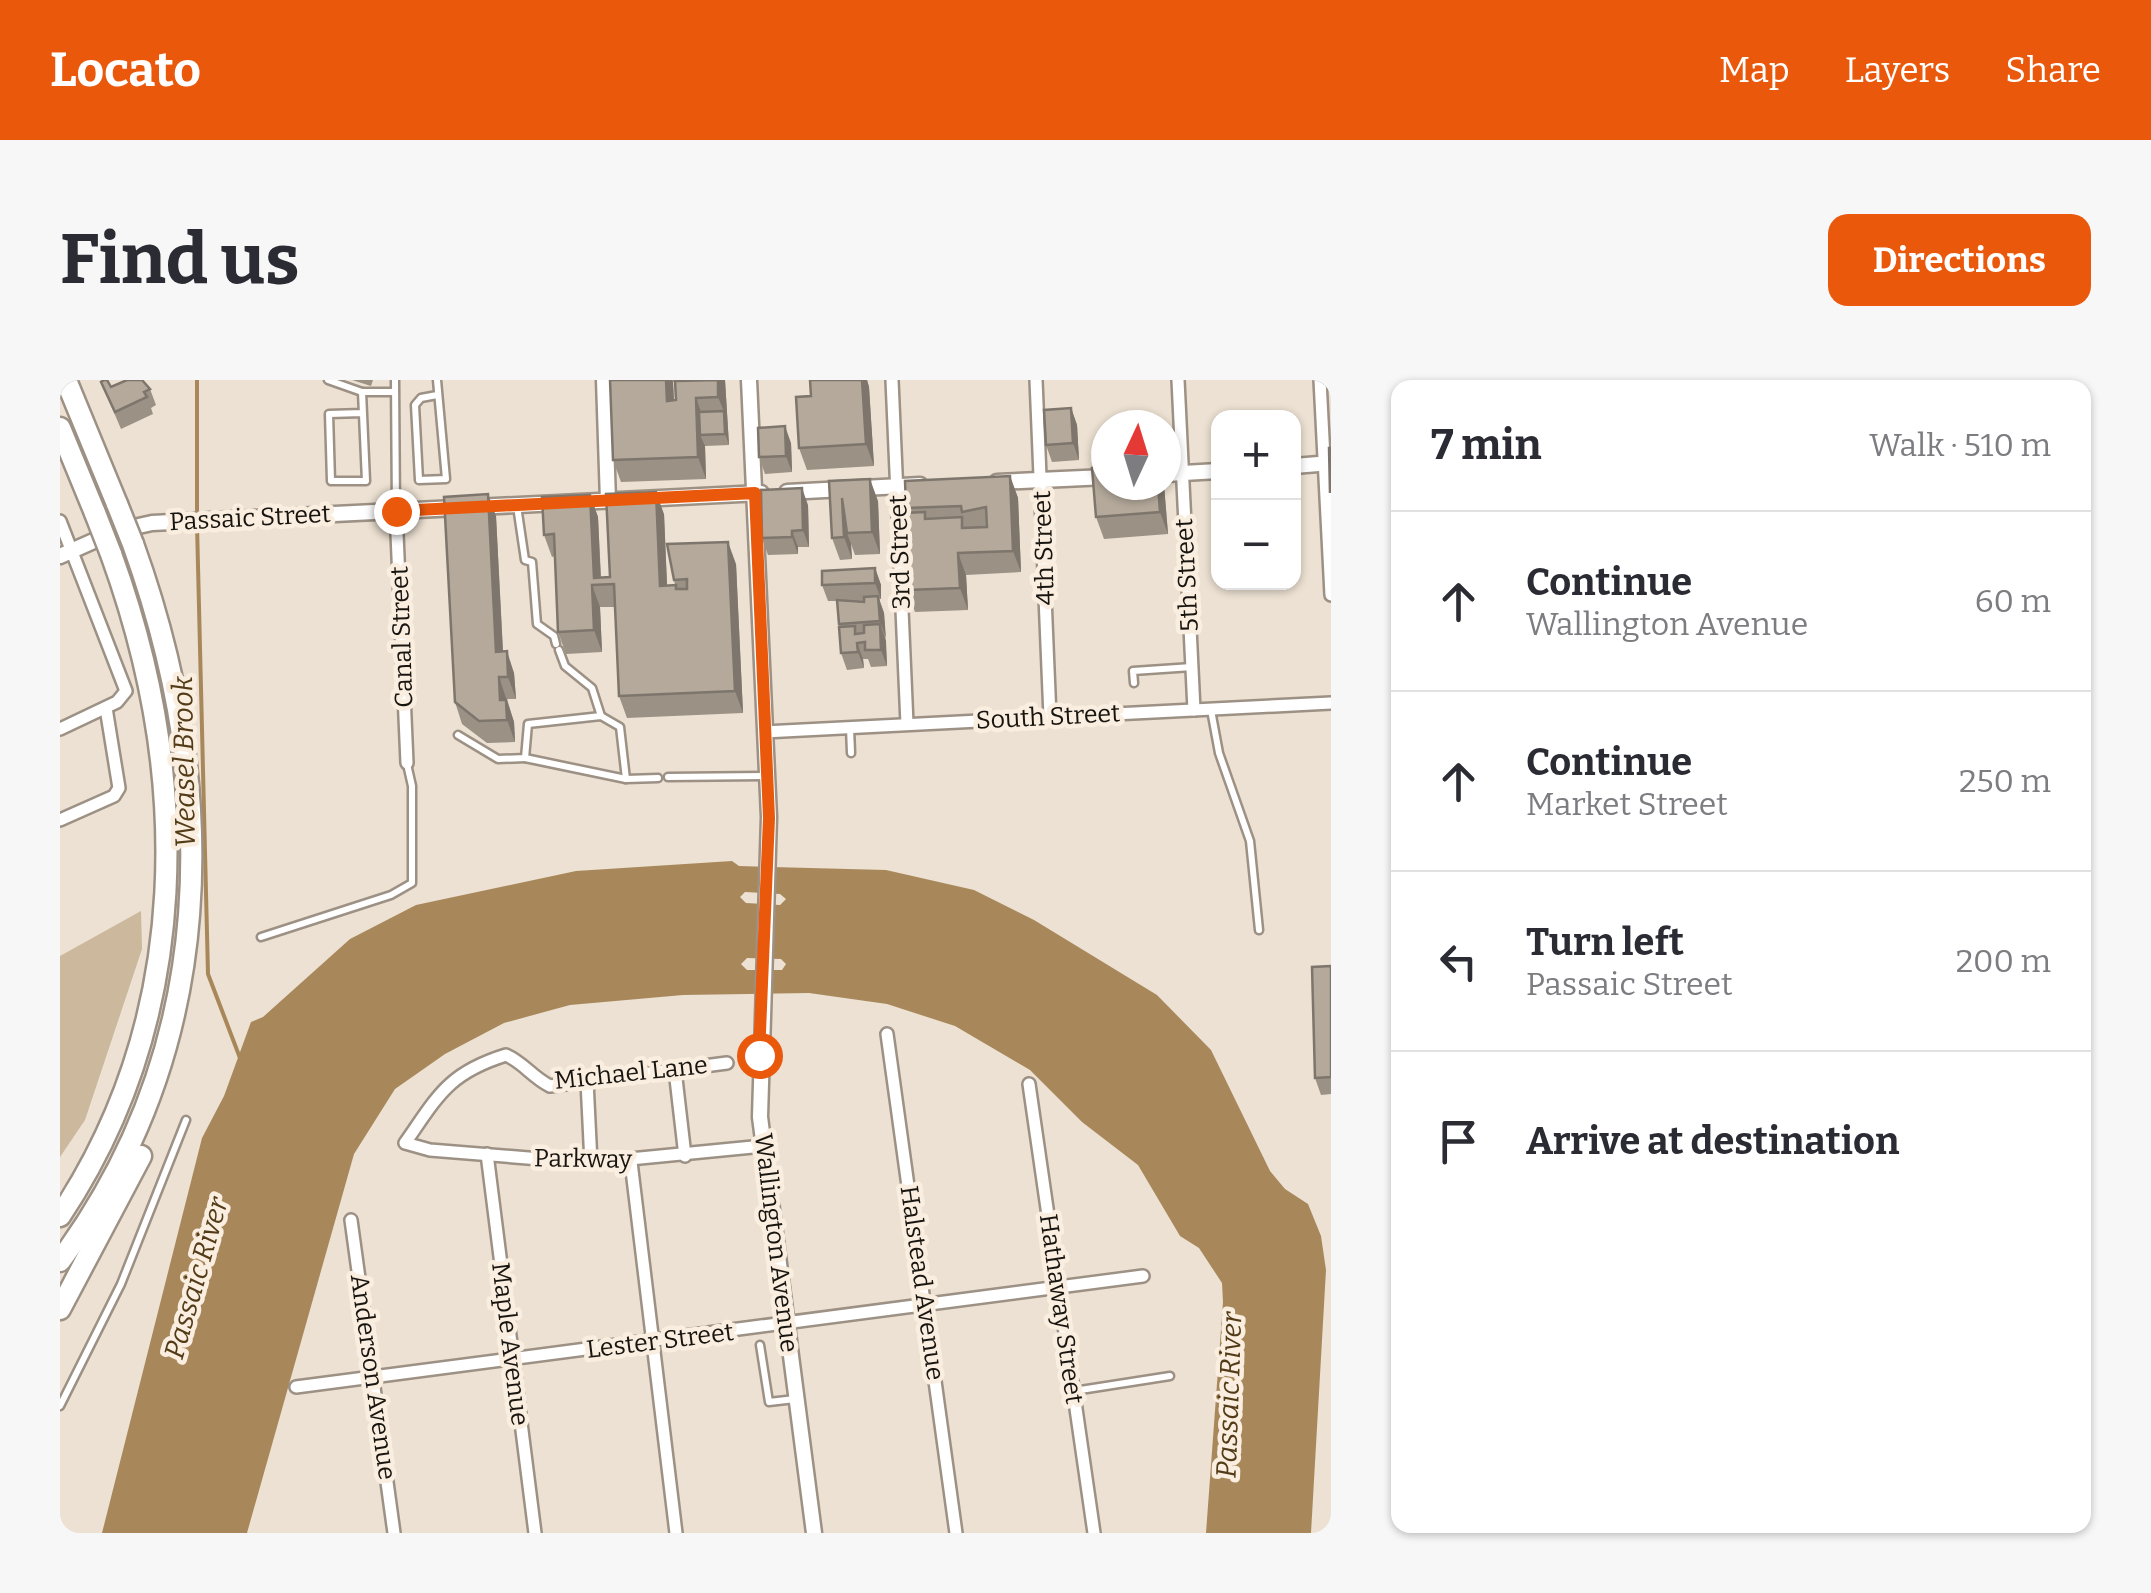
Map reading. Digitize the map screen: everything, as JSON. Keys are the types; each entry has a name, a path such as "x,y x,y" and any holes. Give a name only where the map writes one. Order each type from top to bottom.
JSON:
{"highway":[{"path":"60,1309 114,1213 157,1120 175,1056 192,856 186,758 169,661 133,544 66,380"},
{"path":"60,428 111,554 138,636 158,728 168,823 166,918 154,998 132,1076 94,1161 60,1216"},
{"path":"60,1261 117,1174 144,1114 175,1018 186,954"}],"street":[{"path":"604,380 608,500"},
{"name":"Wallington Avenue","path":"749,380 767,776 768,848 760,1019 763,1146 814,1533"},
{"name":"3rd Street","path":"892,380 907,724"},
{"name":"4th Street","path":"1036,380 1050,717"},
{"name":"5th Street","path":"1178,380 1194,710"},
{"path":"1320,380 1331,595"},
{"path":"1301,466 1327,464"},
{"path":"1182,473 1211,471"},
{"path":"988,483 1091,478"},
{"name":"Passaic Street","path":"67,553 134,526 189,520 933,485"},
{"name":"Canal Street","path":"396,511 407,763"},
{"path":"60,521 67,553 125,682 122,699 60,729"},
{"name":"South Street","path":"764,732 1331,703"},
{"path":"60,820 114,796 120,788 106,708"},
{"name":"Halstead Avenue","path":"887,1034 956,1533"},
{"name":"Michael Lane","path":"404,1143 440,1090 480,1063 506,1055 524,1063 537,1080 550,1086 727,1063"},
{"path":"675,1070 685,1156"},
{"path":"587,1081 591,1163"},
{"name":"Hathaway Street","path":"1029,1084 1094,1533"},
{"name":"Parkway","path":"404,1143 430,1150 591,1163 763,1146"},
{"name":"Maple Avenue","path":"486,1154 535,1533"},
{"path":"631,1162 676,1533"},
{"name":"Anderson Avenue","path":"352,1220 394,1533"},
{"name":"Lester Street","path":"296,1387 1142,1276"}],"lane":[{"path":"328,380 362,392 394,392"},
{"path":"394,380 396,511"},
{"path":"437,380 437,395 442,400 446,479 419,480 416,405 421,398 437,395"},
{"path":"362,392 363,413 366,480 331,481 329,414 363,413"},
{"path":"517,505 526,560 532,562 538,624 554,636 565,666 592,688 601,716"},
{"path":"1134,683 1133,670 1192,666"},
{"path":"1211,709 1219,753 1250,842 1259,930"},
{"path":"525,758 528,724 601,716 620,727 626,779"},
{"path":"850,727 851,753"},
{"path":"458,734 498,758 525,758 626,779 658,778"},
{"path":"261,937 391,895 412,883 412,786 407,763"},
{"path":"668,777 767,776"},
{"path":"60,1406 121,1284 186,1120"},
{"path":"760,1345 769,1402 796,1398"},
{"path":"1072,1391 1170,1376"}],"shaded area":[{"path":"141,911 142,949 85,1120 60,1157 60,956"}],"water":[{"name":"Passaic River","path":"732,861 739,866 886,870 974,890 1034,920 1157,995 1211,1050 1270,1171 1285,1189 1308,1204 1321,1236 1326,1270 1311,1533 1206,1533 1222,1283 1199,1248 1180,1236 1138,1165 1082,1122 1030,1070 955,1026 887,1004 809,993 683,995 570,1005 504,1023 445,1054 395,1089 354,1154 247,1533 102,1533 202,1138 224,1096 251,1022 263,1017 350,939 416,905 576,871","holes":["745,892 780,894 786,899 780,905 746,903 740,897","747,958 781,959 786,964 782,970 747,970 741,964"]}],"building":[{"path":"104,380 111,387 127,380 142,380 150,389 144,392 147,397 115,412 101,382"},
{"path":"610,380 666,380 667,401 676,400 675,381 718,380 718,397 696,398 698,457 613,460"},
{"path":"810,380 862,380 866,444 799,448 796,397 811,396"},
{"path":"1071,408 1073,443 1046,445 1044,410"},
{"path":"724,411 725,434 700,435 699,412"},
{"path":"785,426 786,456 759,457 758,428"},
{"path":"1010,476 1013,551 958,553 960,588 907,590 904,513 925,512 925,519 962,517 962,528 987,527 986,507 962,512 961,506 906,508 905,481"},
{"path":"870,479 872,532 847,533 842,498 844,537 832,538 829,481"},
{"path":"802,488 803,530 792,531 792,537 762,538 761,490"},
{"path":"656,492 660,586 687,589 687,579 674,580 667,544 728,542 735,691 619,696 614,584 592,585 594,630 558,632 554,534 544,535 542,497 590,495 594,578 610,577 606,494"},
{"path":"488,494 496,652 507,651 508,677 499,677 500,700 506,700 507,720 479,721 455,702 444,497"},
{"path":"1095,500 1159,500 1160,512 1096,517"},
{"path":"875,568 875,583 822,585 822,571"},
{"path":"878,596 880,621 839,624 837,600 864,602 864,597"},
{"path":"880,624 881,650 865,650 865,642 857,643 858,652 841,653 839,627 855,626 855,634 864,633 864,625"},
{"path":"1331,966 1331,1077 1315,1078 1312,967"}],"waterway":[{"name":"Weasel Brook","path":"197,380 197,515"},
{"name":"Weasel Brook","path":"197,525 208,974 240,1058"}],"route":[{"path":"396,511 755,493 769,818 759,1055"}]}
